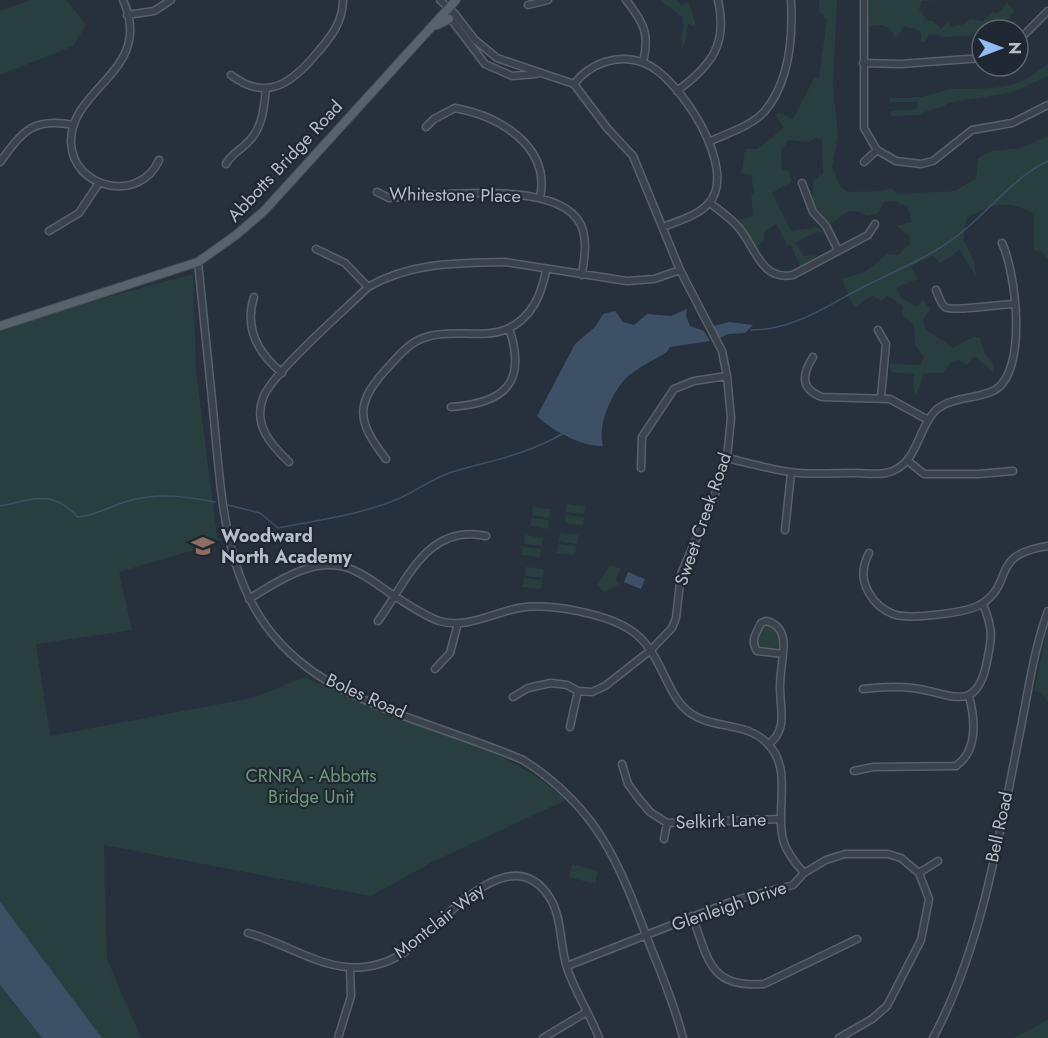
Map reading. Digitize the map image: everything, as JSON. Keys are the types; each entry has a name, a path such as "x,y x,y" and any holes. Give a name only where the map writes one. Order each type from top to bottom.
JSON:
{"main road":[{"name":"Abbotts Bridge Road","path":"0,326 198,262 225,244 264,211 456,0"},
{"path":"403,56 412,51 443,20 449,19"}],"street":[{"path":"123,0 129,33 124,57 113,75 85,104 74,125 71,144 75,160 85,173 99,183 122,187 143,181 150,176 159,160"},
{"path":"127,15 154,11 171,0"},
{"path":"231,75 248,85 266,88 286,83 302,71 336,29 343,0"},
{"path":"440,0 456,14 486,51 497,58 574,84 583,72 606,61 643,62 663,76 677,90 711,141 719,178 710,203 696,214 663,227"},
{"path":"528,5 548,0"},
{"path":"626,0 645,30 648,43 643,62"},
{"path":"677,90 699,75 715,54 721,16 718,0"},
{"path":"711,141 741,128 763,112 780,87 789,55 792,0"},
{"path":"864,0 864,128 877,150 896,161 921,165 944,155 972,130 1012,123 1048,105"},
{"path":"447,8 449,19 485,64 512,76 539,73"},
{"path":"1030,29 1048,11"},
{"path":"863,63 900,64 970,59"},
{"name":"Sweet Creek Road","path":"513,697 528,688 551,683 567,685 578,691 592,692 605,686 651,650 672,628 681,574 713,500 727,458 731,418 727,376 717,342 698,309 680,270 633,156 607,128 574,84"},
{"path":"226,165 230,157 251,140 258,128 266,88"},
{"path":"426,127 434,118 454,108 478,114 511,130 538,161 543,177 540,198"},
{"path":"0,162 21,135 31,127 57,122 74,125"},
{"path":"864,162 877,150"},
{"path":"49,231 79,213 90,200 99,183"},
{"path":"802,183 813,212 826,226 838,250"},
{"name":"Whitestone Place","path":"376,192 389,198 509,193 540,198 566,208 580,224 586,245 582,275"},
{"path":"710,203 741,230 759,259 774,275 793,275 868,235 875,224"},
{"path":"727,458 791,473 887,473 908,461 928,420 936,410 952,401 994,390 1005,381 1016,351 1014,304 1008,256 1002,243"},
{"path":"316,249 345,262 368,287"},
{"name":"Boles Road","path":"198,262 226,534 235,567 249,599 276,638 327,681 363,698 523,760 560,786 591,819 604,838 647,936 683,1038"},
{"path":"289,462 272,446 260,420 263,398 282,373 368,287 405,269 420,266 505,262 546,271 641,281 680,270"},
{"path":"386,459 367,432 362,412 368,390 385,370 406,348 430,336 498,332 509,328 521,320 536,304 546,271"},
{"path":"936,290 944,306 951,310 985,304 1014,304"},
{"path":"254,297 250,308 255,341 263,356 282,373"},
{"path":"451,407 492,399 508,389 513,380 516,356 509,328"},
{"path":"878,330 886,344 881,397"},
{"path":"813,357 804,371 804,383 813,393 822,397 881,397 903,405 928,420"},
{"path":"641,468 642,437 674,389 694,381 727,376"},
{"path":"908,461 924,474 979,474 1013,471"},
{"path":"785,530 791,473"},
{"path":"378,621 415,564 429,548 447,540 474,533 486,536"},
{"path":"869,554 863,575 866,588 873,599 894,614 931,614 968,609 983,604 993,594 1007,564 1021,552 1048,547"},
{"path":"249,599 308,567 332,563 354,570 395,597 440,621 458,623 519,608 555,608 620,624 631,630 651,650 686,710 700,721 754,732 768,744 778,760 782,776 781,819 784,843 804,873"},
{"path":"863,689 915,688 944,696 969,696 979,688 983,679 991,642 992,629 983,604"},
{"name":"Bell Road","path":"933,1038 949,1009 973,948 1032,666 1048,611"},
{"path":"768,744 777,737 782,723 780,686 785,641 783,633 771,622 761,623 753,639 757,651 783,654"},
{"path":"435,669 450,653 458,623"},
{"path":"570,727 578,691"},
{"path":"854,771 873,767 956,766 968,754 975,723 969,696"},
{"name":"Selkirk Lane","path":"622,764 628,784 639,799 650,812 667,823 781,819"},
{"path":"664,839 667,823"},
{"name":"Glenleigh Drive","path":"567,966 736,900 793,885 804,873 826,860 845,854 888,854 901,858 919,873"},
{"path":"839,1038 872,1019 887,1006 909,968 921,940 929,899 919,873 938,861"},
{"name":"Montclair Way","path":"248,933 282,944 326,963 350,968 375,965 399,956 487,883 512,876 533,882 549,897 555,911 567,966 585,1013 599,1038"},
{"path":"693,916 716,971 729,982 747,985 771,981 857,939"},
{"path":"338,1038 351,996 350,968"},
{"path":"543,1038 585,1013"}],"green space":[{"path":"30,0 66,0 86,25 73,46 0,75 0,11"},
{"path":"660,0 677,0 681,5 689,3 696,27 688,24 685,43 681,50 683,18"},
{"path":"819,0 837,0 833,87 838,135 832,167 840,186 848,192 883,191 891,188 898,194 955,191 976,178 978,158 992,151 1021,148 1048,136 1048,260 1042,252 1034,250 1034,213 1015,206 993,206 967,217 963,240 974,260 976,277 960,250 940,263 933,256 911,266 918,279 897,287 901,298 917,307 923,299 930,309 923,320 925,329 953,348 973,337 980,337 983,350 994,365 993,372 974,356 967,365 958,360 950,363 944,373 924,373 916,396 913,387 914,374 891,372 890,364 921,365 924,356 915,345 914,324 902,315 903,306 887,295 882,301 872,295 854,308 842,279 865,272 887,254 898,255 910,243 909,236 897,226 912,222 907,205 901,205 896,201 884,202 878,213 867,216 852,211 831,224 817,210 813,200 813,181 823,174 822,140 815,138 809,142 789,140 781,151 782,169 789,171 791,182 772,193 791,231 817,227 824,232 813,233 795,243 804,256 819,255 800,267 791,245 787,245 776,223 764,233 764,241 757,247 738,219 753,217 751,195 754,192 751,174 742,174 745,149 757,149 784,128 775,114 779,113 793,119 815,77 819,78 827,19 819,12"},
{"path":"870,0 937,0 922,1 919,9 928,21 933,21 941,29 948,22 951,27 964,24 970,19 970,35 945,37 929,34 925,42 921,42 921,31 904,26 898,36 894,36 891,29 882,25 869,26"},
{"path":"1007,3 1014,10 1009,18 986,18 992,12 998,13"},
{"path":"1048,63 1048,76 1014,92 948,103 921,115 891,116 890,111 917,109 917,102 890,102 889,98 921,97 945,90 1004,86 1030,78"},
{"name":"CRNRA - Abbotts Bridge Unit","path":"193,274 196,371 218,543 119,572 132,630 36,644 50,736 252,698 305,677 337,692 475,744 539,778 566,800 432,862 371,896 104,845 107,959 141,1038 102,1038 14,921 0,911 0,329 60,310"},
{"path":"567,504 585,506 584,514 566,512"},
{"path":"533,507 551,509 549,518 532,515"},
{"path":"566,515 584,517 583,525 565,523"},
{"path":"531,518 549,520 548,529 530,526"},
{"path":"560,533 578,535 577,544 559,541"},
{"path":"525,535 543,538 542,546 524,544"},
{"path":"558,544 576,546 575,555 557,553"},
{"path":"523,547 541,549 540,557 522,555"},
{"path":"610,565 621,569 616,579 619,584 604,592 597,585"},
{"path":"526,567 544,569 543,578 525,576"},
{"path":"524,578 542,580 541,589 523,587"},
{"path":"765,624 773,626 778,632 781,647 777,650 758,647 756,641"},
{"path":"1048,624 1048,702 1041,692 1034,691"},
{"path":"572,864 598,871 595,884 569,877"},
{"path":"0,985 42,1038 0,1038"},
{"path":"1048,1020 1048,1038 1014,1038"}],"water":[{"path":"687,309 686,316 690,326 704,331 710,341 670,347 667,352 627,377 616,391 607,409 602,428 603,446 586,444 567,437 537,416 575,344 595,327 603,314 615,311 623,322 634,325 647,314 671,316"},
{"path":"729,322 753,325 745,333 728,334 720,338 713,326"},
{"path":"628,572 645,579 641,589 624,582"},
{"path":"0,902 102,1038 42,1038 0,985"}],"waterway":[{"path":"751,330 783,325 813,314 925,256 957,236 1012,186 1048,161"},
{"path":"228,505 260,513 278,528 339,516 384,505 452,472 523,452 564,433"},
{"path":"0,506 32,499 50,499 59,502 78,517 146,497 176,496 215,502"}],"place":[{"name":"Woodward North Academy","path":"203,546"}]}
